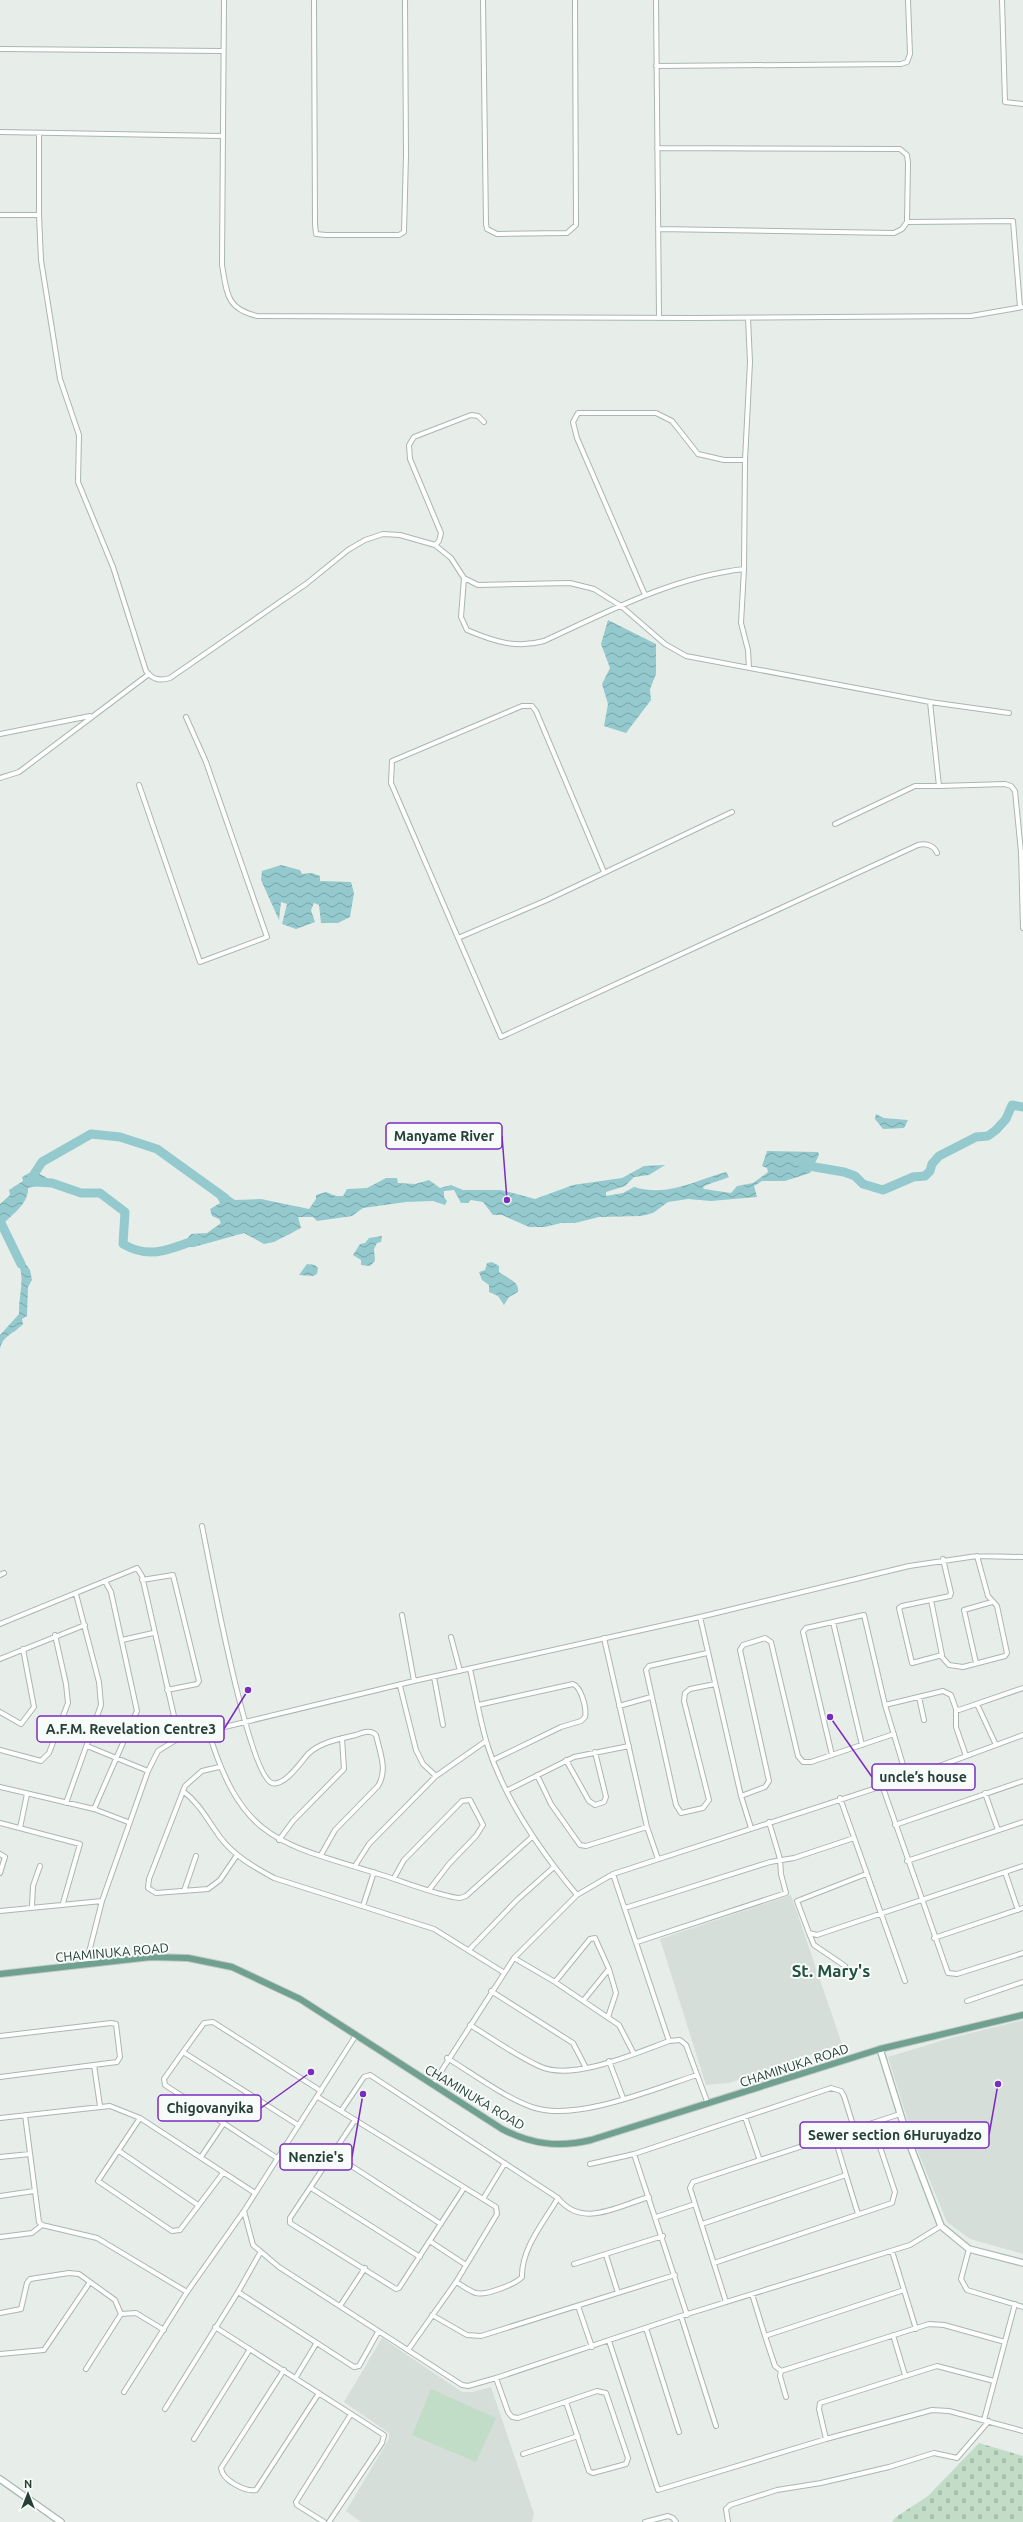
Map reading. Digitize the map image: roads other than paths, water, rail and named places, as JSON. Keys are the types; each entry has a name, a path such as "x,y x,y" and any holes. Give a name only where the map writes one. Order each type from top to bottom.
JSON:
{"main road":[{"name":"CHAMINUKA ROAD","path":"0,1974 164,1957 221,1963 247,1973 300,2000 514,2135 528,2141 553,2145 591,2140 880,2049 1023,2015"}],"street":[{"path":"224,0 222,265 229,298 236,309 244,313 257,316 659,316 748,318 971,316 1022,307 1013,221 907,222"},
{"path":"314,0 315,224 316,234 326,235 399,235 404,232 406,155 405,0"},
{"path":"483,0 486,224 493,233 504,234 567,233 576,225 575,0"},
{"path":"656,0 659,316"},
{"path":"656,66 901,64 907,62 910,54 908,0"},
{"path":"1002,0 1005,102 1023,104"},
{"path":"0,49 223,51"},
{"path":"0,132 222,136"},
{"path":"39,133 39,215 41,260 54,347 62,387 79,434 78,482 113,566 149,674 160,680 170,678 300,589 365,540 392,534 435,545 451,558 464,578 472,584 485,586 576,584 594,589 621,606 665,644 686,656 930,702 1009,713"},
{"path":"658,148 900,149 908,158 907,222 902,229 885,234 658,229"},
{"path":"0,215 39,215"},
{"path":"748,318 750,362 745,460 742,623 748,650 749,668"},
{"path":"644,595 577,438 573,422 578,413 656,413 672,421 698,454 724,460 745,460"},
{"path":"435,545 439,541 441,534 410,459 409,445 414,437 471,415 478,416 484,422"},
{"path":"464,578 461,617 467,630 490,640 516,645 544,641 644,595 722,571 744,569"},
{"path":"0,778 19,772 92,715 149,674"},
{"path":"930,702 938,786"},
{"path":"604,872 536,711 532,706 522,706 392,761 391,783 501,1037 918,845 928,845 935,849 937,853"},
{"path":"0,734 92,715"},
{"path":"140,785 200,962 267,937 206,762 186,717"},
{"path":"835,824 914,786 1005,784 1014,788 1021,852 1023,928"},
{"path":"458,938 547,900 732,812"},
{"path":"202,1526 234,1683 246,1721 248,1735 257,1760 268,1780 273,1783 280,1782 316,1748 342,1738 374,1733 384,1774 378,1786 330,1836 321,1855"},
{"path":"931,1600 942,1653 941,1656 944,1662 954,1667 1005,1656 1007,1653 996,1606 988,1596 977,1556"},
{"path":"86,1964 102,1901 128,1822 148,1771 158,1751 179,1738 246,1721 700,1617 943,1559 977,1556 1023,1557"},
{"path":"941,1656 914,1663 910,1662 899,1610 902,1606 950,1596 951,1593 943,1559"},
{"path":"0,1624 76,1594 134,1568 140,1572 153,1633 179,1738"},
{"path":"142,1580 173,1575 199,1681 197,1684 167,1690"},
{"path":"94,1809 118,1758 137,1711 111,1592 105,1581"},
{"path":"66,1803 99,1715 101,1700 100,1682 76,1594"},
{"path":"976,1663 964,1610 992,1602"},
{"path":"402,1615 414,1682"},
{"path":"832,1755 803,1632 806,1628 861,1615 866,1616 885,1705 907,1778"},
{"path":"700,1617 707,1653 741,1796 751,1828"},
{"path":"833,1622 862,1745"},
{"path":"0,1659 55,1635 85,1625"},
{"path":"122,1640 153,1633"},
{"path":"0,1750 41,1761 49,1753 68,1703 68,1690 55,1635"},
{"path":"451,1637 460,1671"},
{"path":"604,1638 647,1827 658,1859"},
{"path":"741,1796 765,1787 769,1781 740,1650 743,1645 765,1638 771,1642 800,1760 807,1763 894,1734"},
{"path":"0,1712 21,1724 34,1707 23,1649"},
{"path":"707,1653 649,1666 646,1673 676,1805 678,1810 685,1813 703,1808 708,1800 684,1701 685,1693 690,1689 715,1684"},
{"path":"470,1669 486,1741 493,1760 532,1837 577,1895"},
{"path":"434,1677 443,1725"},
{"path":"478,1705 573,1684 578,1688 586,1713 581,1721 561,1727 493,1760"},
{"path":"400,1686 416,1750 423,1764 436,1776"},
{"path":"956,1709 959,1710 1023,1688"},
{"path":"885,1705 948,1692 956,1709 956,1727 966,1756"},
{"path":"619,1706 651,1697"},
{"path":"919,1697 924,1720"},
{"path":"977,1704 996,1745"},
{"path":"208,1730 220,1767 233,1793 249,1815 280,1840 321,1855 429,1890 463,1898 532,1837"},
{"path":"433,2084 447,2058 470,2025 503,1972 514,1958 577,1895 613,1874 840,1798 907,1778 1023,1735"},
{"path":"280,1840 289,1825 344,1769 342,1738"},
{"path":"355,1866 369,1844 436,1776 486,1741"},
{"path":"87,1746 148,1771"},
{"path":"508,1790 566,1760 595,1752 629,1746"},
{"path":"566,1760 589,1801 595,1805 604,1802 606,1797 595,1752"},
{"path":"220,1767 202,1771 192,1778 183,1791 148,1883 152,1892 211,1888 220,1880 236,1855"},
{"path":"538,1775 551,1804 580,1845 586,1846 647,1827"},
{"path":"895,1825 1023,1781"},
{"path":"882,1785 920,1900 945,1969 952,1975 1023,1953"},
{"path":"0,1787 94,1809 128,1822"},
{"path":"183,1791 196,1803 220,1838 236,1855 274,1878 434,1929 503,1972"},
{"path":"985,1793 998,1830"},
{"path":"20,1828 27,1794"},
{"path":"840,1798 905,1981"},
{"path":"394,1878 404,1860 462,1801 470,1800 483,1825 476,1836 449,1864 429,1890"},
{"path":"637,1942 786,1893 781,1874 780,1859 769,1822"},
{"path":"907,1861 1023,1822"},
{"path":"0,1823 80,1844 63,1903"},
{"path":"625,1908 780,1859 794,1858 854,1838"},
{"path":"0,1854 5,1857 0,1873"},
{"path":"184,1891 196,1856"},
{"path":"32,1906 33,1886 40,1866"},
{"path":"809,1933 817,1935 1023,1866"},
{"path":"469,1950 517,1900 554,1867"},
{"path":"363,1906 374,1872"},
{"path":"1005,1872 1018,1910"},
{"path":"613,1874 669,2041"},
{"path":"845,1966 814,1944 797,1900 866,1874"},
{"path":"0,1911 32,1906 102,1901"},
{"path":"934,1938 1023,1908"},
{"path":"555,1982 590,1939 595,1938 609,1969 616,1993 608,2017"},
{"path":"514,1958 555,1982 619,2025 634,2054"},
{"path":"583,2001 609,1969"},
{"path":"967,2001 1023,1982"},
{"path":"491,1991 573,2043 586,2068"},
{"path":"277,2158 164,2085 164,2079 204,2023 213,2022 321,2091"},
{"path":"0,2036 98,2024 116,2024 120,2057 117,2062 0,2076"},
{"path":"470,2025 540,2067 558,2071 586,2068 634,2054 669,2041 680,2040 686,2045 708,2104"},
{"path":"124,2392 187,2292 244,2211 298,2125 318,2097 356,2035"},
{"path":"880,2049 900,2114 941,2226 969,2248 1023,2263"},
{"path":"183,2052 298,2125"},
{"path":"447,2058 514,2098 541,2110 554,2113 575,2111 697,2075"},
{"path":"609,2061 623,2098"},
{"path":"94,2065 100,2106"},
{"path":"341,2111 364,2077 370,2075 558,2198 566,2209 578,2214 590,2215 649,2197"},
{"path":"590,2164 634,2154 831,2088 841,2091 844,2096 854,2128"},
{"path":"318,2097 496,2207 497,2214 456,2282 408,2350"},
{"path":"0,2118 110,2106 140,2118 255,2193"},
{"path":"726,2302 690,2188 696,2179 900,2114"},
{"path":"26,2115 34,2192 39,2222 42,2225 97,2238 187,2292"},
{"path":"745,2117 760,2158"},
{"path":"140,2118 98,2181 172,2231 180,2230 223,2173"},
{"path":"356,2120 290,2218 290,2223 399,2288 431,2242 464,2188"},
{"path":"714,2263 892,2203 895,2192 872,2123"},
{"path":"201,2157 224,2124"},
{"path":"834,2135 858,2214"},
{"path":"119,2151 198,2205"},
{"path":"0,2157 30,2154"},
{"path":"334,2154 441,2224"},
{"path":"634,2154 663,2236 687,2315"},
{"path":"483,2199 505,2163"},
{"path":"702,2224 846,2175"},
{"path":"311,2188 420,2257"},
{"path":"0,2196 34,2192"},
{"path":"456,2282 476,2293 485,2293 518,2282 522,2277 522,2265 532,2241 558,2198"},
{"path":"656,2216 695,2204"},
{"path":"244,2211 253,2245 260,2253 378,2332 462,2385 468,2386 592,2347 681,2316 892,2251 925,2238 941,2226"},
{"path":"0,2237 32,2234 42,2225"},
{"path":"574,2264 663,2236"},
{"path":"431,2242 466,2265"},
{"path":"969,2248 961,2279 967,2290 1023,2307"},
{"path":"892,2251 916,2329"},
{"path":"164,2409 238,2292 260,2253"},
{"path":"606,2255 618,2293"},
{"path":"340,2306 365,2268"},
{"path":"0,2313 21,2309 27,2283 30,2279 69,2273 79,2274 115,2300 121,2314"},
{"path":"432,2316 467,2335 481,2336 675,2275"},
{"path":"0,2354 44,2350 90,2282"},
{"path":"765,2336 904,2290"},
{"path":"238,2292 316,2344 356,2367 378,2332"},
{"path":"752,2294 774,2366 781,2371 786,2397"},
{"path":"728,2522 726,2509 730,2505 777,2490 821,2483 888,2467 934,2452 957,2458 986,2421 994,2381 1015,2304"},
{"path":"578,2306 592,2347"},
{"path":"121,2314 136,2313 164,2330"},
{"path":"86,2369 121,2314"},
{"path":"681,2316 716,2426"},
{"path":"781,2371 929,2324 944,2326 1005,2342"},
{"path":"215,2327 382,2433 384,2438 329,2522"},
{"path":"646,2328 679,2432"},
{"path":"893,2335 905,2375"},
{"path":"609,2341 658,2490 826,2439 932,2410 1023,2430"},
{"path":"296,2377 316,2344"},
{"path":"194,2439 250,2348"},
{"path":"826,2439 819,2409 820,2403 937,2366 994,2381"},
{"path":"284,2370 221,2468 224,2476 235,2484 251,2490 256,2490 319,2392"},
{"path":"496,2378 508,2412 512,2417 518,2418 597,2391 606,2393 628,2458 626,2464 593,2473 589,2471 566,2402"},
{"path":"324,2522 297,2505 296,2502 351,2414"},
{"path":"524,2454 578,2436"},
{"path":"0,2479 61,2522"},
{"path":"645,2522 668,2516 673,2518 676,2522"}],"water":[{"path":"608,620 656,644 656,674 650,689 651,700 626,733 604,726 608,704 602,684 610,668 601,644"},
{"path":"281,865 300,870 302,874 312,873 320,876 320,881 351,882 354,893 350,917 338,923 321,923 319,905 314,903 311,910 315,922 296,929 282,924 287,904 281,902 279,920 261,880 262,871"},
{"path":"876,1114 884,1118 908,1120 904,1128 883,1129 875,1119"},
{"path":"767,1151 818,1152 819,1155 810,1173 785,1181 762,1181 754,1186 757,1197 711,1201 688,1199 668,1202 653,1213 641,1216 599,1217 575,1223 561,1223 545,1227 529,1227 502,1215 493,1215 483,1202 471,1200 468,1203 461,1203 454,1190 444,1191 444,1197 447,1201 445,1205 433,1201 406,1202 363,1208 352,1216 317,1221 313,1217 298,1217 301,1228 274,1242 264,1244 244,1233 194,1247 189,1247 186,1240 191,1234 207,1233 221,1223 219,1219 212,1216 210,1209 220,1203 215,1194 219,1189 235,1200 261,1199 309,1209 316,1199 316,1195 326,1192 336,1196 343,1196 347,1189 367,1188 386,1178 397,1178 398,1183 415,1184 429,1180 440,1188 451,1185 463,1190 501,1190 535,1199 573,1185 622,1178 644,1166 665,1165 649,1175 634,1177 625,1186 606,1192 606,1196 623,1193 634,1187 647,1190 658,1190 681,1187 726,1172 729,1177 703,1187 704,1189 731,1193 737,1186 753,1183 768,1172 767,1168 762,1166"},
{"path":"31,1172 38,1173 49,1179 48,1184 28,1188 22,1204 0,1227 0,1204 10,1195 9,1190 23,1181 22,1177"},
{"path":"382,1236 381,1242 377,1243 374,1249 375,1261 370,1266 361,1265 361,1260 353,1255 360,1244 365,1243 369,1238"},
{"path":"16,1251 30,1270 32,1280 28,1287 27,1316 22,1319 23,1324 1,1344 0,1349 0,1335 19,1314 21,1270 14,1258"},
{"path":"492,1262 499,1266 499,1272 515,1282 518,1288 518,1292 509,1297 504,1305 498,1296 489,1292 489,1285 482,1280 479,1272 485,1270 487,1263"},
{"path":"307,1264 315,1265 318,1268 317,1274 313,1276 299,1275"}],"waterway":[{"path":"803,1165 844,1172 855,1176 863,1184 883,1190 913,1177 925,1176 930,1171 932,1164 939,1156 976,1137 988,1136 1006,1119 1012,1105 1023,1107"},
{"path":"29,1182 42,1162 91,1134 120,1137 157,1149 225,1198"},
{"path":"36,1182 52,1183 81,1193 100,1193 125,1212 123,1244 133,1249 151,1252 160,1251 198,1239"},
{"path":"0,1221 21,1264"}],"place":[{"name":"Manyame River","path":"507,1200"},
{"name":"A.F.M. Revelation Centre3","path":"248,1690"},
{"name":"uncle’s house","path":"830,1717"},
{"name":"Chigovanyika","path":"311,2072"},
{"name":"Sewer section 6Huruyadzo","path":"998,2084"},
{"name":"Nenzie's","path":"363,2094"}],"district":[{"name":"St. Mary's","path":"831,1970"}]}
